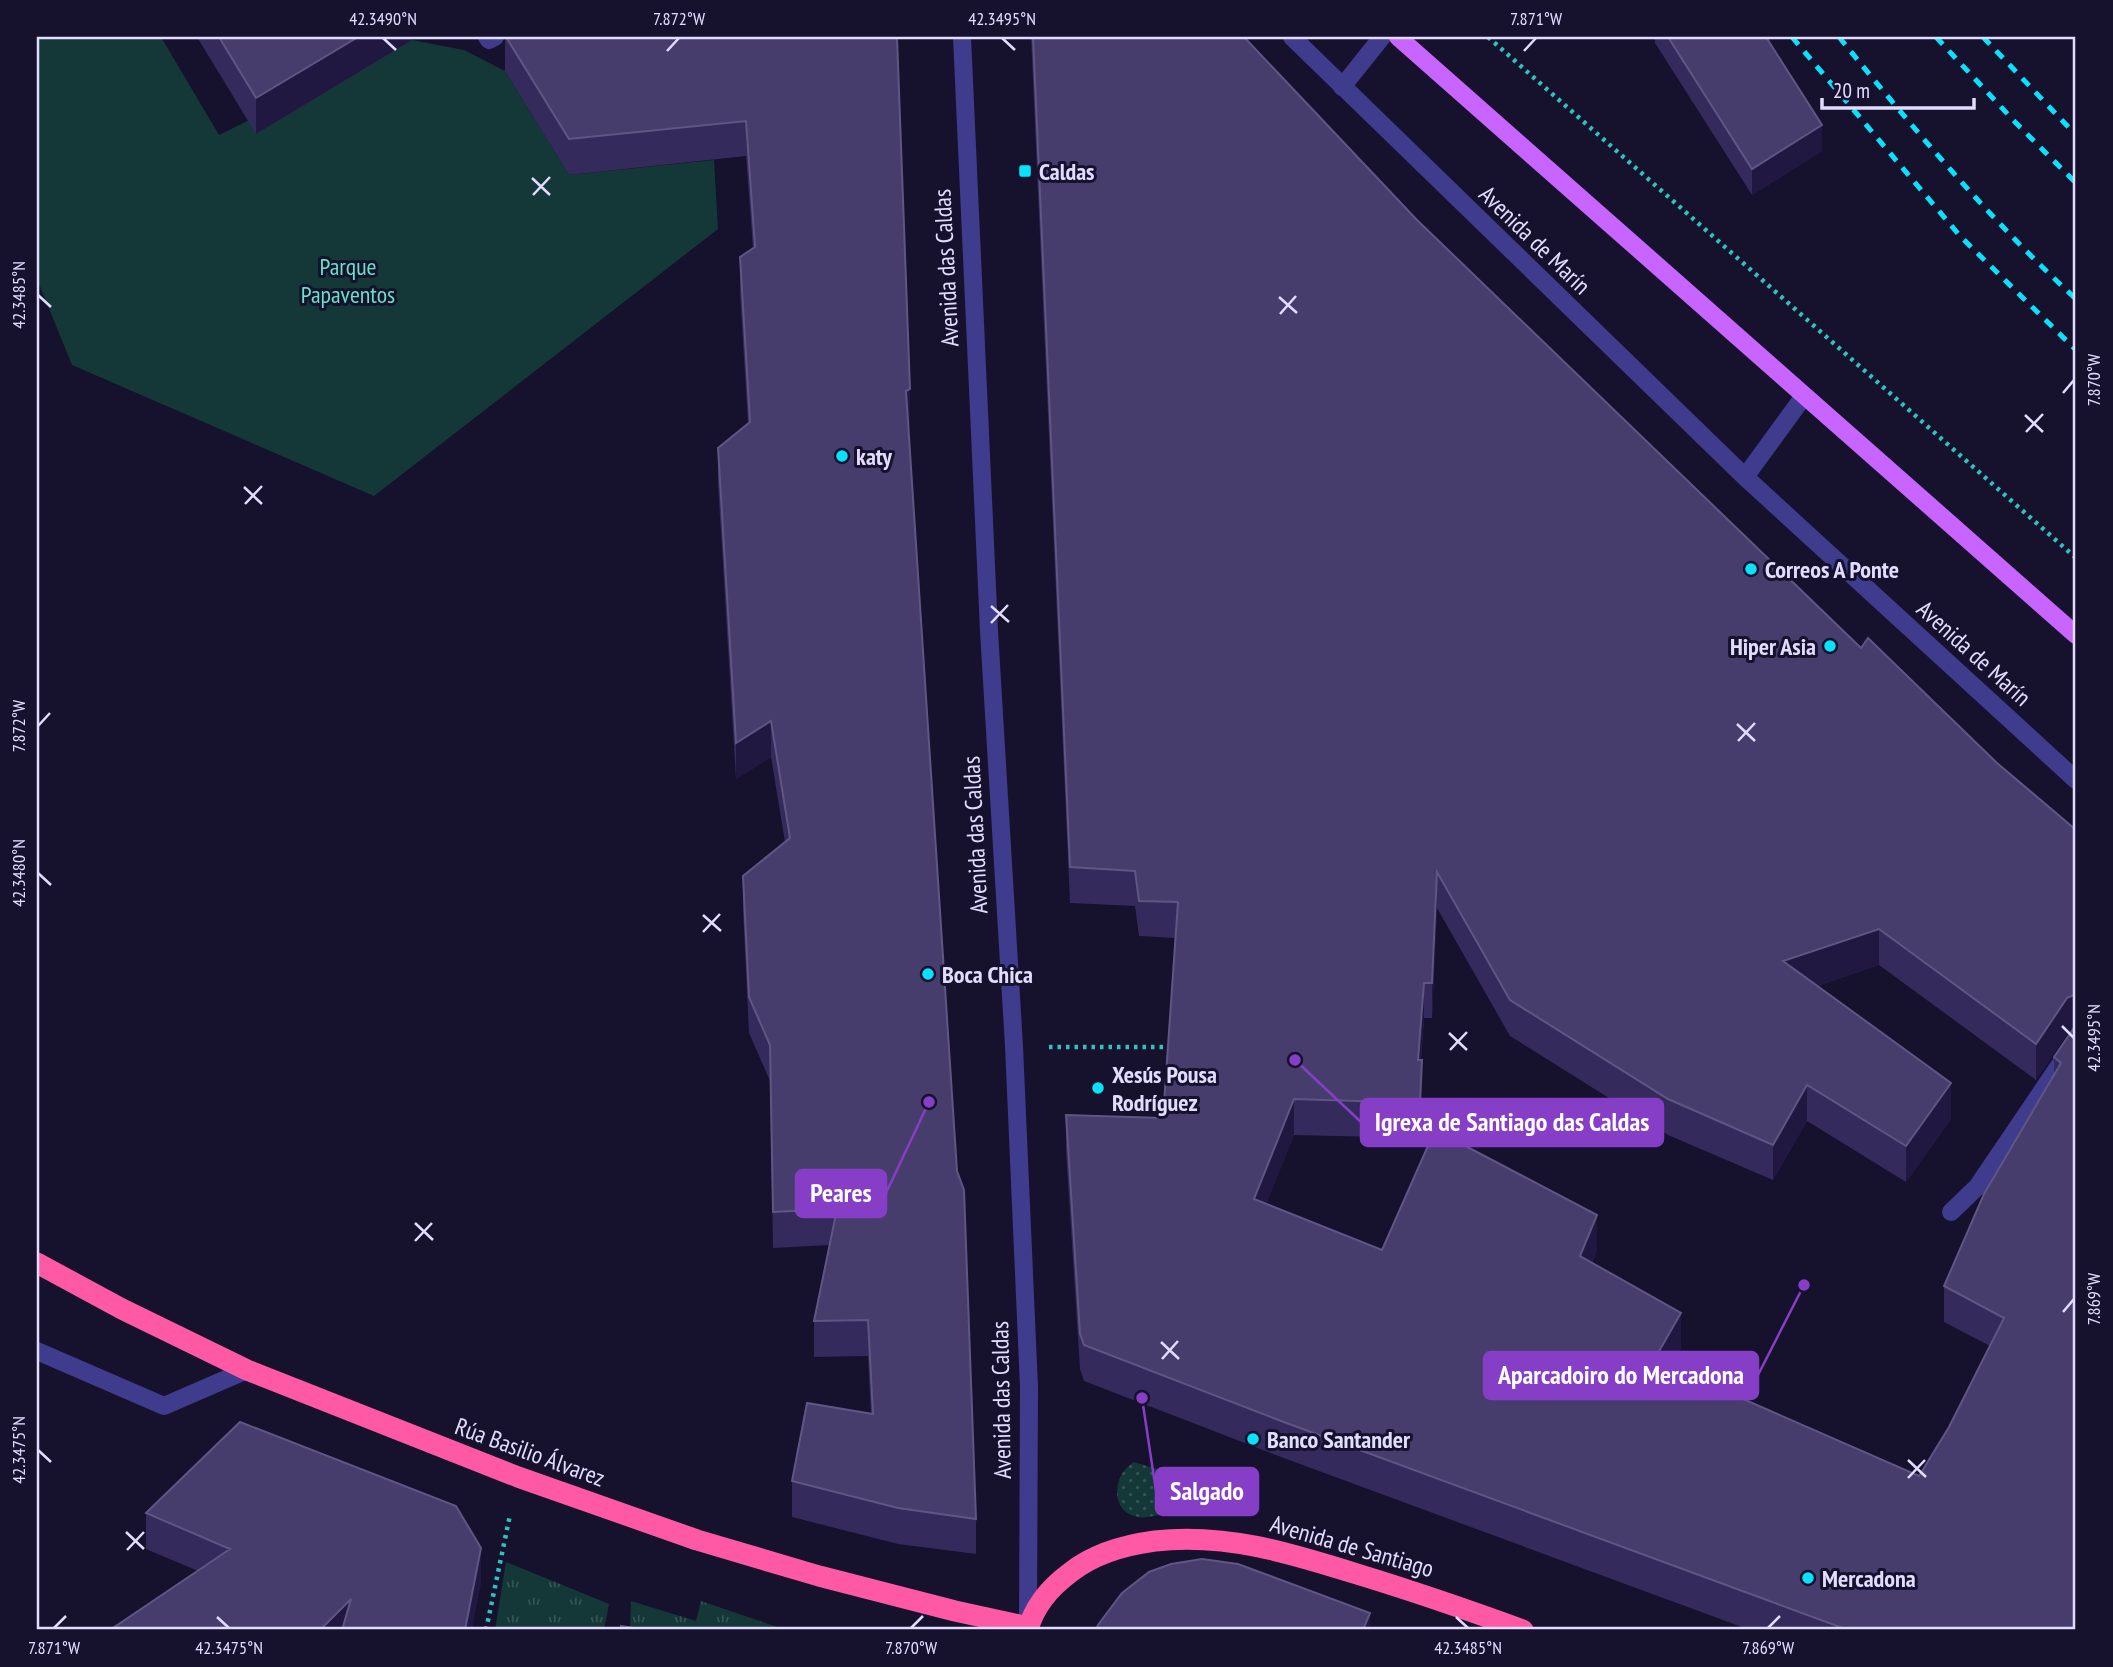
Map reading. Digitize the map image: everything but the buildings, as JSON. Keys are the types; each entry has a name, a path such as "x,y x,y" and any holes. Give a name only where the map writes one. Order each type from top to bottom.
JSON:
{"highway":[{"name":"Rúa Basilio Álvarez","path":"37,1263 121,1310 247,1370 519,1478 709,1544 832,1579 1028,1629"},
{"name":"Avenida de Santiago","path":"1028,1629 1043,1599 1061,1579 1082,1564 1110,1551 1138,1544 1179,1539 1210,1539 1282,1550 1434,1597 1523,1630"}],"main road":[{"path":"1398,37 2076,635"}],"street":[{"name":"Avenida das Caldas","path":"962,37 989,631 1018,1129 1029,1387 1028,1629"},
{"name":"Avenida de Marín","path":"1292,37 1745,477 2076,780"},
{"path":"1342,87 1381,37"},
{"path":"1745,477 1804,396"},
{"path":"1951,1212 1977,1187 2076,1041"},
{"path":"37,1351 164,1406 247,1370"}],"path":[{"path":"1488,37 2076,558"},
{"path":"1065,1048 1171,1047"},
{"path":"486,1630 519,1478"}],"green space":[{"name":"Parque Papaventos","path":"37,37 161,37 219,135 412,40 464,50 505,71 569,175 714,160 718,229 374,496 72,365 37,279"},
{"path":"1134,1462 1257,1500 1256,1505 1245,1510 1173,1512 1144,1517 1131,1515 1119,1504 1117,1489 1121,1475"},
{"path":"506,1562 609,1604 604,1630 495,1630"},
{"path":"631,1601 696,1621 701,1601 786,1630 630,1630"}],"railway":[{"path":"1792,37 1960,236 2076,350"},
{"path":"1839,37 1983,205 2076,299"},
{"path":"1936,37 2076,183"},
{"path":"1983,37 2076,135"}],"place":[{"name":"Caldas","path":"1025,171"},
{"name":"katy","path":"842,456"},
{"name":"Correos A Ponte","path":"1751,569"},
{"name":"Hiper Asia","path":"1830,646"},
{"name":"Boca Chica","path":"928,974"},
{"name":"Igrexa de Santiago das Caldas","path":"1295,1060"},
{"name":"Xesús Pousa Rodríguez","path":"1098,1088"},
{"name":"Peares","path":"929,1102"},
{"name":"Aparcadoiro do Mercadona","path":"1804,1285"},
{"name":"Salgado","path":"1142,1398"},
{"name":"Banco Santander","path":"1253,1439"},
{"name":"Mercadona","path":"1808,1578"}]}
